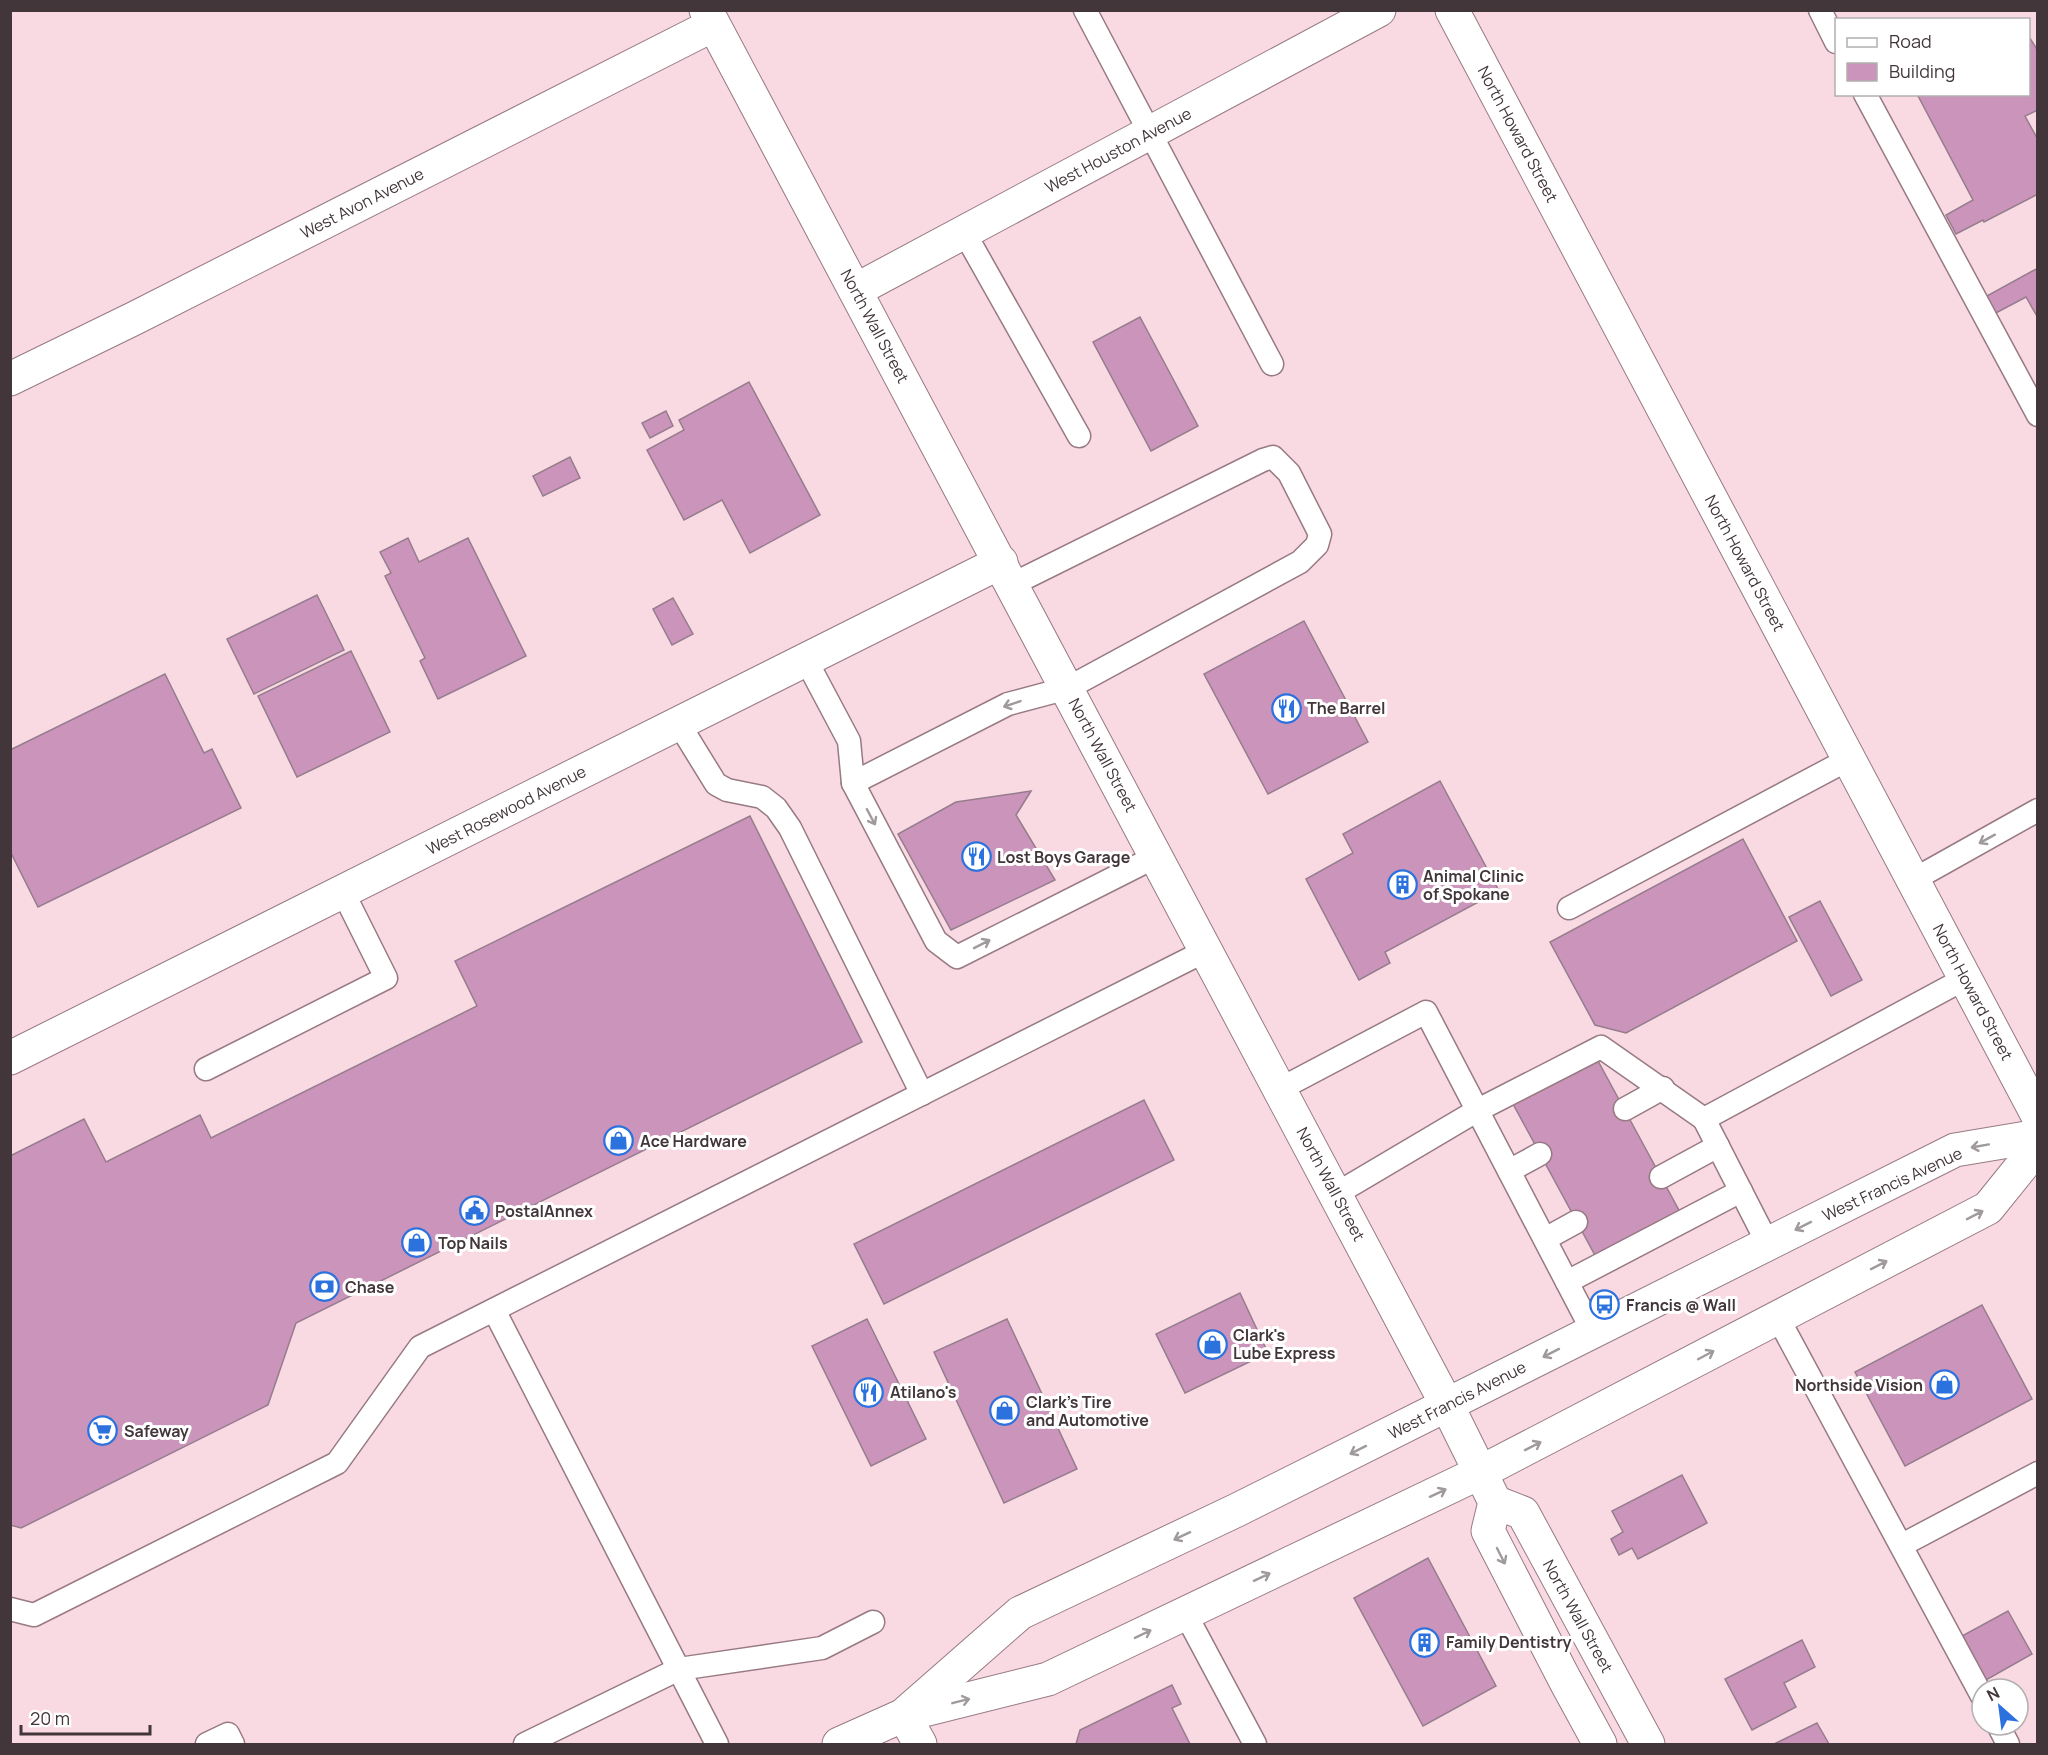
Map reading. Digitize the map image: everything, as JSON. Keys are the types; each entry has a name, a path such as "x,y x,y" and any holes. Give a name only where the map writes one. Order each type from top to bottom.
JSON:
{"street":[{"name":"West Houston Avenue","path":"856,290 1379,10"},
{"name":"North Howard Street","path":"1452,10 2037,1116"},
{"name":"North Wall Street","path":"710,17 1336,1194 1447,1405 1495,1502 1523,1513 1648,1744"},
{"name":"West Avon Avenue","path":"10,379 145,313 710,17"},
{"name":"West Rosewood Avenue","path":"10,1058 806,660 1007,573"},
{"name":"West Francis Avenue","path":"904,1715 1020,1613 1237,1510 1955,1150 2037,1136"},
{"name":"West Francis Avenue","path":"839,1744 904,1715 1048,1679 1481,1472 1988,1208 2037,1146"},
{"path":"1495,1502 1488,1531 1564,1680 1600,1744"},
{"path":"904,1715 920,1744"}],"lane":[{"path":"1085,10 1272,364"},
{"path":"1820,10 1835,40"},
{"path":"1866,96 2037,415"},
{"path":"964,232 1080,436"},
{"path":"853,783 1008,704 1068,688 1300,562 1317,545 1320,534 1288,473 1273,457 1007,573"},
{"path":"806,660 849,741 853,783 936,942 957,957 1157,856"},
{"path":"679,724 716,784 727,790 762,797 776,808 790,828 922,1094"},
{"path":"1569,908 1849,759"},
{"path":"1913,880 2037,810"},
{"path":"206,1069 386,978 343,892"},
{"path":"10,1609 34,1615 337,1463 420,1347 1207,950"},
{"path":"1704,1119 1966,978"},
{"path":"1280,1089 1426,1012 1593,1332"},
{"path":"1336,1194 1478,1110 1601,1047 1704,1119 1768,1244"},
{"path":"1625,1109 1662,1088"},
{"path":"1661,1177 1718,1146"},
{"path":"1509,1171 1540,1154"},
{"path":"1567,1282 1741,1191"},
{"path":"1545,1239 1576,1222"},
{"path":"494,1310 717,1744"},
{"path":"1778,1318 1972,1677"},
{"path":"1902,1545 2037,1473"},
{"path":"1185,1613 1255,1744"},
{"path":"525,1744 679,1669 822,1647 873,1622"},
{"path":"207,1744 228,1734 233,1744"}],"building":[{"path":"2030,38 2038,51 2038,110 2025,116 2038,140 2038,194 1956,234 1946,215 1973,200 1918,96 2030,96"},
{"path":"2038,268 2038,318 2026,297 1994,314 1985,297"},
{"path":"1140,317 1198,426 1151,451 1093,342"},
{"path":"749,382 820,515 750,553 722,500 684,520 647,450 684,430 679,420"},
{"path":"666,411 673,426 650,438 642,423"},
{"path":"570,457 580,478 543,496 533,476"},
{"path":"408,538 419,562 468,538 526,656 438,699 420,661 425,658 385,576 391,573 380,552"},
{"path":"317,595 344,650 254,694 227,639"},
{"path":"673,598 693,634 672,645 653,609"},
{"name":"The Barrel","path":"1304,621 1368,742 1268,794 1204,674"},
{"path":"351,651 390,732 297,777 258,696"},
{"path":"165,674 204,753 212,749 241,808 38,907 10,851 10,750"},
{"name":"Animal Clinic of Spokane","path":"1440,781 1499,891 1385,952 1390,963 1359,980 1306,879 1353,853 1343,834"},
{"name":"Lost Boys Garage","path":"1031,791 1016,815 1055,880 951,930 898,834 956,802"},
{"path":"750,816 862,1042 296,1323 268,1405 21,1528 10,1525 10,1156 84,1119 106,1162 200,1115 211,1138 477,1006 455,961"},
{"path":"1743,839 1797,941 1626,1033 1595,1025 1550,942"},
{"path":"1820,901 1862,980 1831,996 1789,917"},
{"path":"1597,1059 1681,1214 1597,1259 1513,1104"},
{"path":"1144,1100 1174,1160 884,1304 854,1244"},
{"name":"Clark's Lube Express","path":"1240,1293 1268,1353 1185,1393 1156,1334"},
{"name":"Northside Vision","path":"1982,1305 2032,1399 1905,1466 1855,1372"},
{"name":"Atilano's","path":"867,1319 926,1439 871,1466 812,1346"},
{"name":"Clark's Tire and Automotive","path":"1007,1319 1077,1469 1004,1503 934,1352"},
{"path":"1682,1475 1707,1523 1638,1559 1632,1548 1619,1555 1611,1539 1623,1532 1612,1511"},
{"name":"Family Dentistry","path":"1428,1558 1496,1686 1423,1726 1354,1598"},
{"path":"2008,1611 2032,1654 1991,1677 1984,1677 1962,1636"},
{"path":"1802,1640 1815,1667 1784,1683 1796,1707 1752,1730 1725,1679"},
{"path":"1172,1685 1181,1704 1172,1708 1190,1744 1076,1744 1080,1730"},
{"path":"1817,1723 1829,1744 1774,1744"}],"place":[{"name":"The Barrel","path":"1286,708"},
{"name":"Lost Boys Garage","path":"976,857"},
{"name":"Animal Clinic of Spokane","path":"1402,885"},
{"name":"Ace Hardware","path":"619,1141"},
{"name":"PostalAnnex","path":"474,1211"},
{"name":"Top Nails","path":"417,1243"},
{"name":"Chase","path":"324,1287"},
{"name":"Francis @ Wall","path":"1605,1305"},
{"name":"Clark's Lube Express","path":"1212,1344"},
{"name":"Northside Vision","path":"1944,1385"},
{"name":"Atilano's","path":"869,1392"},
{"name":"Clark's Tire and Automotive","path":"1005,1411"},
{"name":"Safeway","path":"103,1431"},
{"name":"Family Dentistry","path":"1425,1642"}]}
